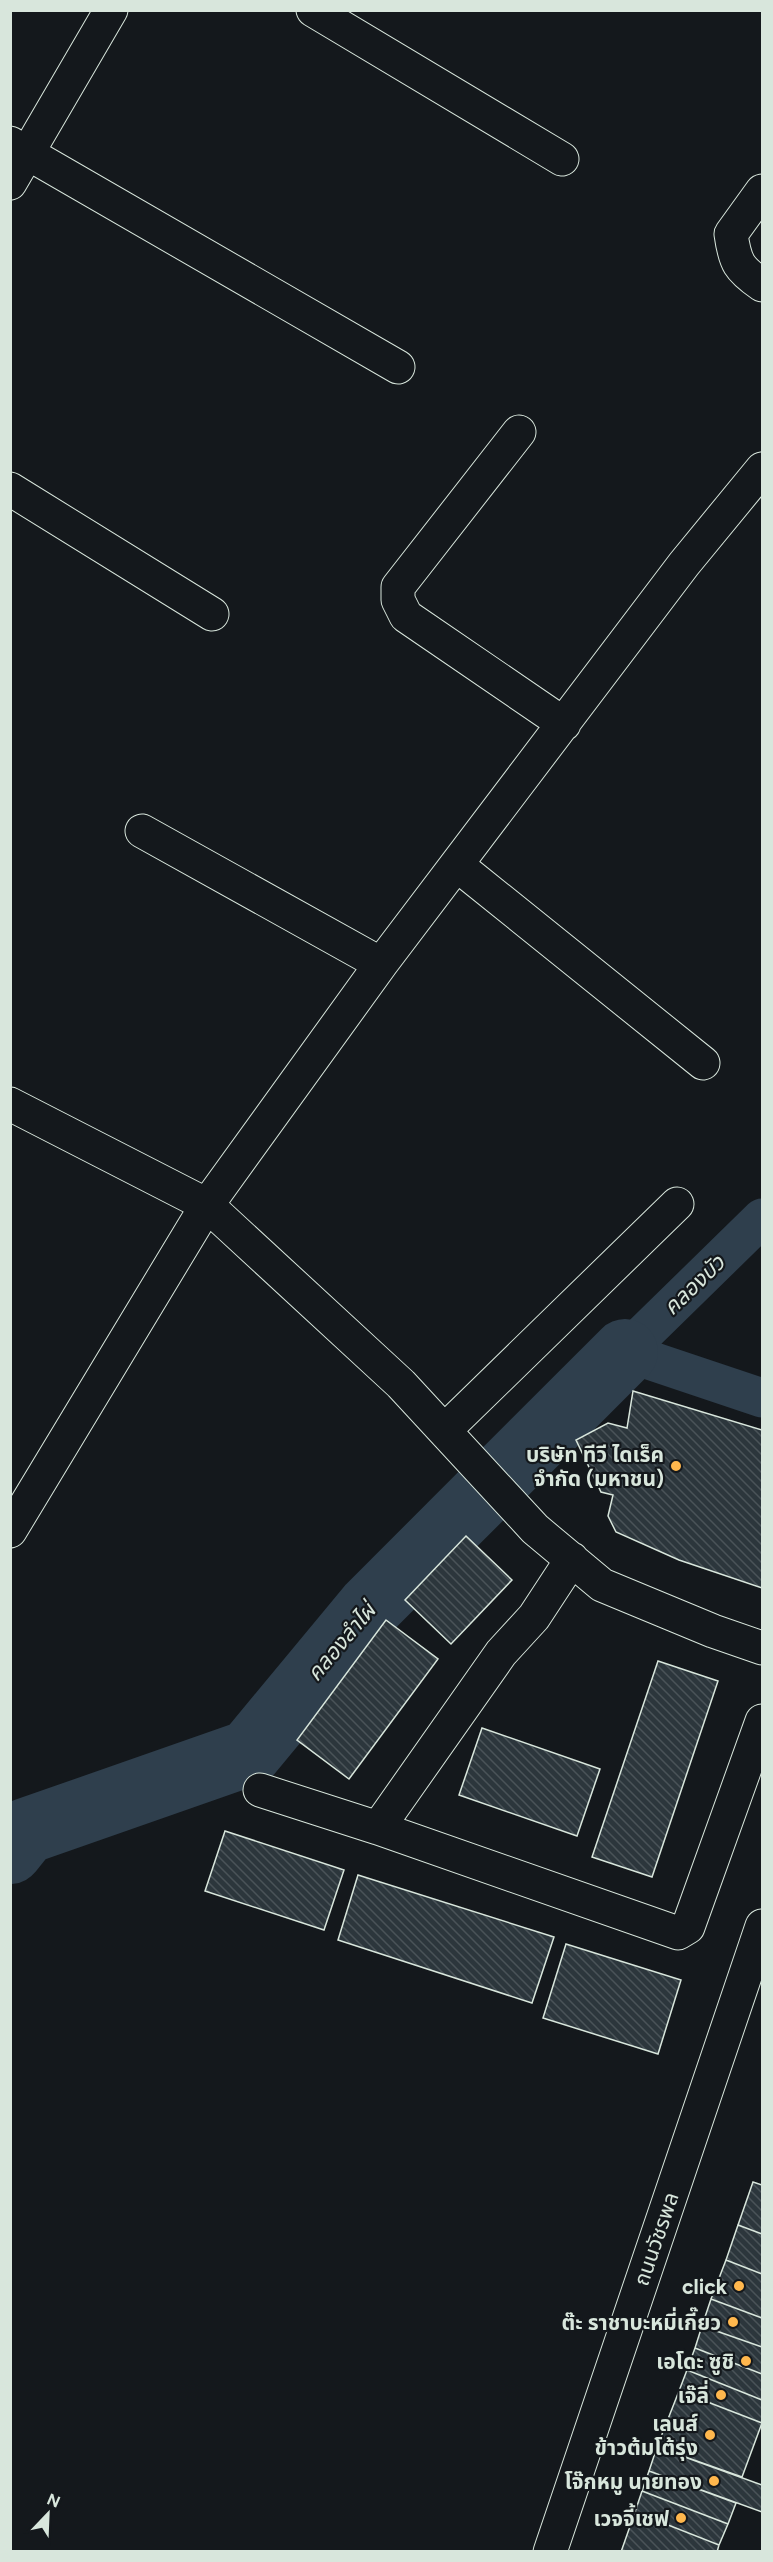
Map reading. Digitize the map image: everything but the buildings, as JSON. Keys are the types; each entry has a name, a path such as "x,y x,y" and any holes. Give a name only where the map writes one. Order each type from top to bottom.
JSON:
{"street":[{"path":"10,183 20,148 111,10"},
{"path":"313,10 562,159"},
{"path":"20,148 398,368"},
{"path":"762,191 731,234 734,256 742,271 762,285"},
{"path":"519,432 398,587 398,600 406,616 564,724"},
{"path":"10,1531 207,1205 381,964 684,564 762,469"},
{"path":"10,489 212,614"},
{"path":"142,831 381,964"},
{"path":"457,865 703,1063"},
{"path":"10,1104 207,1205 401,1384 535,1529 602,1585 713,1631 762,1648"},
{"path":"454,1440 677,1204"},
{"path":"378,1828 501,1653 534,1617 572,1559"},
{"path":"260,1790 378,1828 678,1933 688,1927 762,1721"},
{"name":"ถนนวัชรพล","path":"550,2552 762,1926"}],"waterway":[{"name":"คลองบัว","path":"762,1218 625,1352 762,1398"},
{"name":"คลองลำไผ่","path":"10,1851 26,1831 249,1753 370,1607 625,1352"}],"place":[{"name":"บริษัท ทีวี ไดเร็ค จำกัด (มหาชน)","path":"676,1466"},
{"name":"click","path":"739,2286"},
{"name":"ต๊ะ ราชาบะหมี่เกี๊ยว","path":"733,2322"},
{"name":"เอโดะ ซูชิ","path":"746,2361"},
{"name":"เจ๊ลี่","path":"721,2395"},
{"name":"เลนส์ ข้าวต้มโต้รุ่ง","path":"710,2435"},
{"name":"โจ๊กหมู นายทอง","path":"714,2481"},
{"name":"เวจจี้เชฟ","path":"681,2518"}]}
